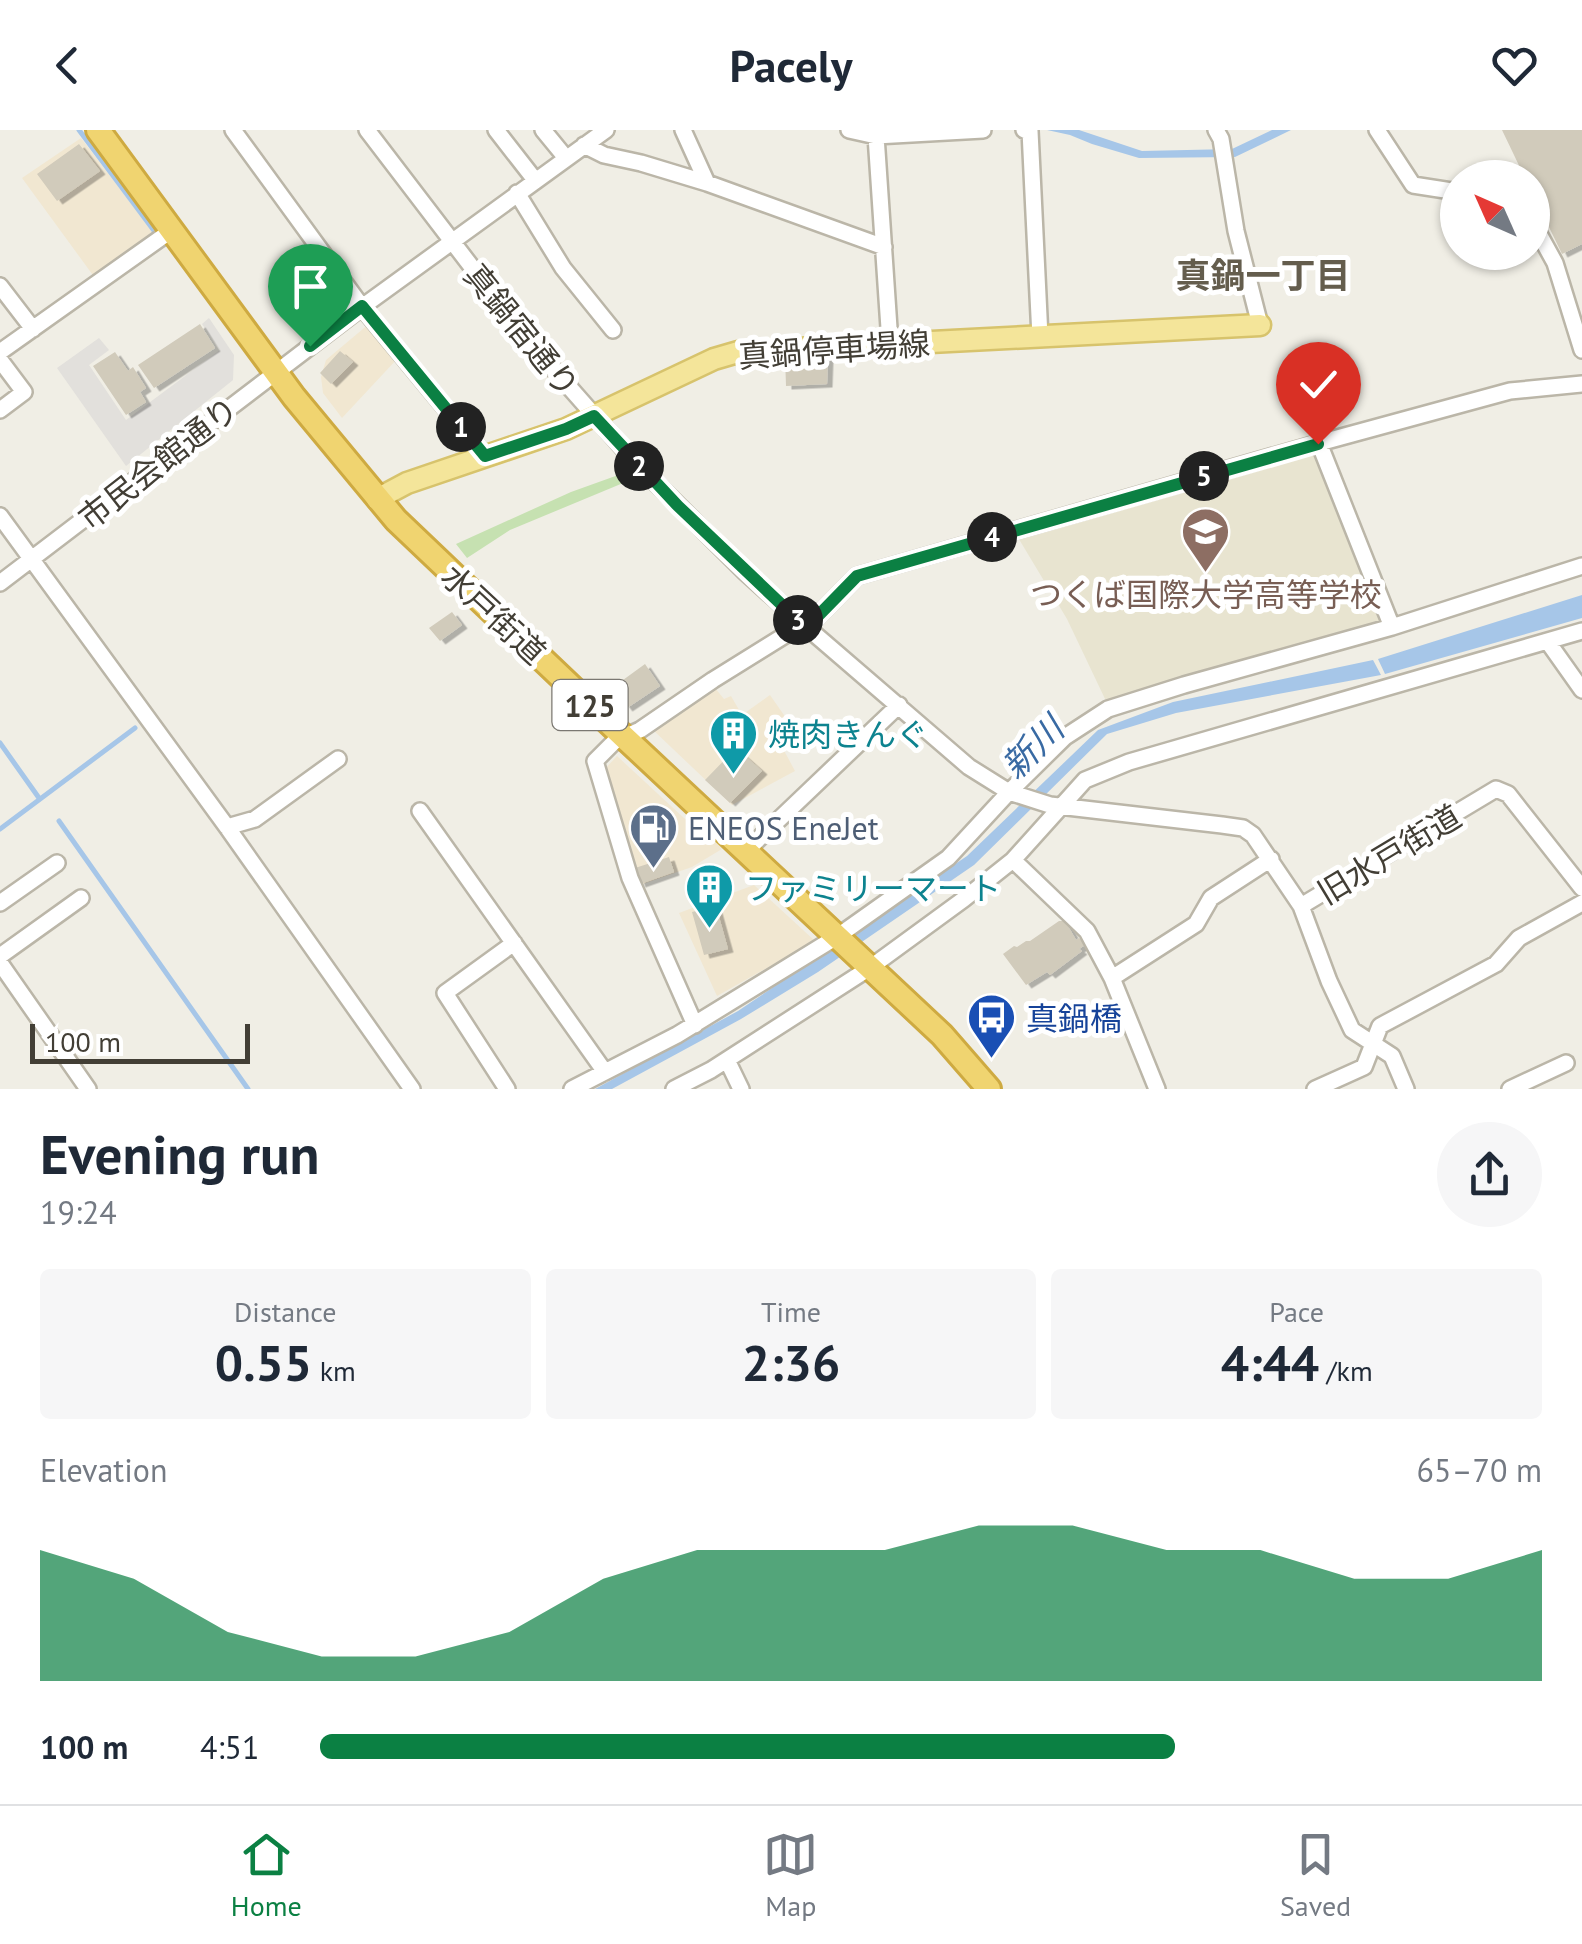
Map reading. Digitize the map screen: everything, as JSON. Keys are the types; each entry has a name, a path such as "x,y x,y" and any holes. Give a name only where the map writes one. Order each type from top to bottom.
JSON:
{"highway":[{"name":"水戸街道","path":"98,130 276,372 377,500 624,738 942,1034 989,1089"}],"main road":[{"name":"真鍋停車場線","path":"377,500 408,483 566,429 714,359 738,352 1260,326"}],"street":[{"path":"234,130 362,306 485,456"},
{"name":"真鍋宿通り","path":"366,130 526,338 678,506 802,624 970,767 1015,794"},
{"path":"496,130 535,180"},
{"path":"542,130 566,158"},
{"name":"市民会館通り","path":"0,584 362,306 606,130"},
{"path":"683,130 707,183"},
{"path":"849,130 876,136 983,130"},
{"path":"1024,130 1030,131 1040,337"},
{"path":"1237,130 1218,135 1236,231 1260,326"},
{"path":"1377,130 1413,185 1440,189"},
{"path":"876,136 890,343"},
{"path":"584,145 604,155 707,183 884,247"},
{"path":"517,193 563,268 613,330"},
{"path":"0,352 172,230"},
{"path":"1550,253 1582,350"},
{"path":"0,286 32,330"},
{"path":"0,360 24,392 0,410"},
{"path":"694,1024 630,878 595,761 615,741 640,730 713,680 814,620 857,576 1510,391 1582,384"},
{"path":"1318,444 1392,627"},
{"path":"0,516 227,826 412,1089"},
{"path":"572,1089 694,1024 840,938 948,858 1015,794 1065,737 1108,710 1392,627 1582,566"},
{"path":"674,1089 727,1060 964,900 1014,860 1055,806 1085,780 1129,762 1582,631"},
{"path":"1548,642 1582,690"},
{"path":"746,851 899,705"},
{"path":"227,826 255,819 338,759"},
{"name":"旧水戸街道","path":"1015,794 1055,806 1243,828 1254,835 1302,906 1496,789 1508,794 1582,888"},
{"path":"420,811 605,1072"},
{"path":"1112,978 1196,924 1210,898 1272,859"},
{"path":"1014,860 1087,931 1112,978 1157,1089"},
{"path":"0,903 56,863"},
{"path":"80,898 0,960 88,1089"},
{"path":"1316,1089 1364,1067 1380,1026 1496,964 1519,938 1582,903"},
{"path":"1302,906 1329,981 1352,1030 1392,1056 1406,1089"},
{"path":"507,1089 445,993 514,943"},
{"path":"727,1060 741,1089"},
{"path":"1510,1089 1566,1064"}],"shaded area":[{"path":"81,138 156,236 95,278 22,178"},
{"path":"209,318 234,355 233,380 126,466 57,368 99,338 109,350 89,365 126,420 220,350 202,324"},
{"path":"370,323 398,358 342,418 323,393 321,377 326,360"},
{"name":"つくば国際大学高等学校","path":"1319,443 1390,623 1106,701 1067,619 1014,531"},
{"path":"715,688 724,699 731,696 742,715 770,695 786,718 772,728 795,771 732,805 652,729"},
{"path":"617,756 722,849 692,867 640,885 603,771"},
{"path":"754,885 815,941 717,996 679,913"}],"green space":[{"path":"635,469 628,481 510,530 467,558 456,544 571,492"}],"water":[{"path":"1047,130 1079,130 1142,151 1232,149 1272,130 1291,130 1235,157 1139,158"},
{"path":"1582,595 1582,618 1385,674 1378,659"},
{"name":"新川","path":"1373,660 1381,675 1176,713 1107,734 974,865 818,972 741,1019 612,1089 595,1089 738,1011 967,856 1098,730 1173,702"}],"building":[{"path":"1502,130 1582,130 1582,244 1562,254 1550,229 1550,160 1516,160"},
{"path":"79,144 100,171 57,201 37,174"},
{"path":"200,324 215,348 154,388 138,365"},
{"path":"340,351 353,362 331,384 320,373"},
{"path":"115,352 128,371 133,367 146,388 140,392 146,402 126,415 93,366"},
{"path":"785,356 828,356 827,384 786,386"},
{"path":"452,612 462,625 440,641 429,628"},
{"path":"645,664 660,686 627,708 612,688"},
{"name":"焼肉きんぐ","path":"736,748 762,771 730,803 705,780"},
{"path":"669,857 674,872 640,884 635,868"},
{"name":"ファミリーマート","path":"716,906 728,949 704,955 692,912"},
{"path":"1065,921 1076,940 1079,938 1085,945 1079,949 1082,951 1050,975 1047,972 1026,985 1003,954"}],"waterway":[{"path":"79,130 158,236"},
{"path":"0,829 135,728"},
{"path":"0,743 39,798"},
{"path":"59,821 248,1089"}],"place":[{"name":"つくば国際大学高等学校","path":"1206,574"},
{"name":"焼肉きんぐ","path":"733,776"},
{"name":"ENEOS EneJet","path":"653,870"},
{"name":"ファミリーマート","path":"710,930"},
{"name":"真鍋橋","path":"991,1060"}],"district":[{"name":"真鍋一丁目","path":"1263,275"}],"route":[{"path":"310,346 362,306 485,456 594,416 678,506 802,624 814,620 857,576 1318,444"}]}
